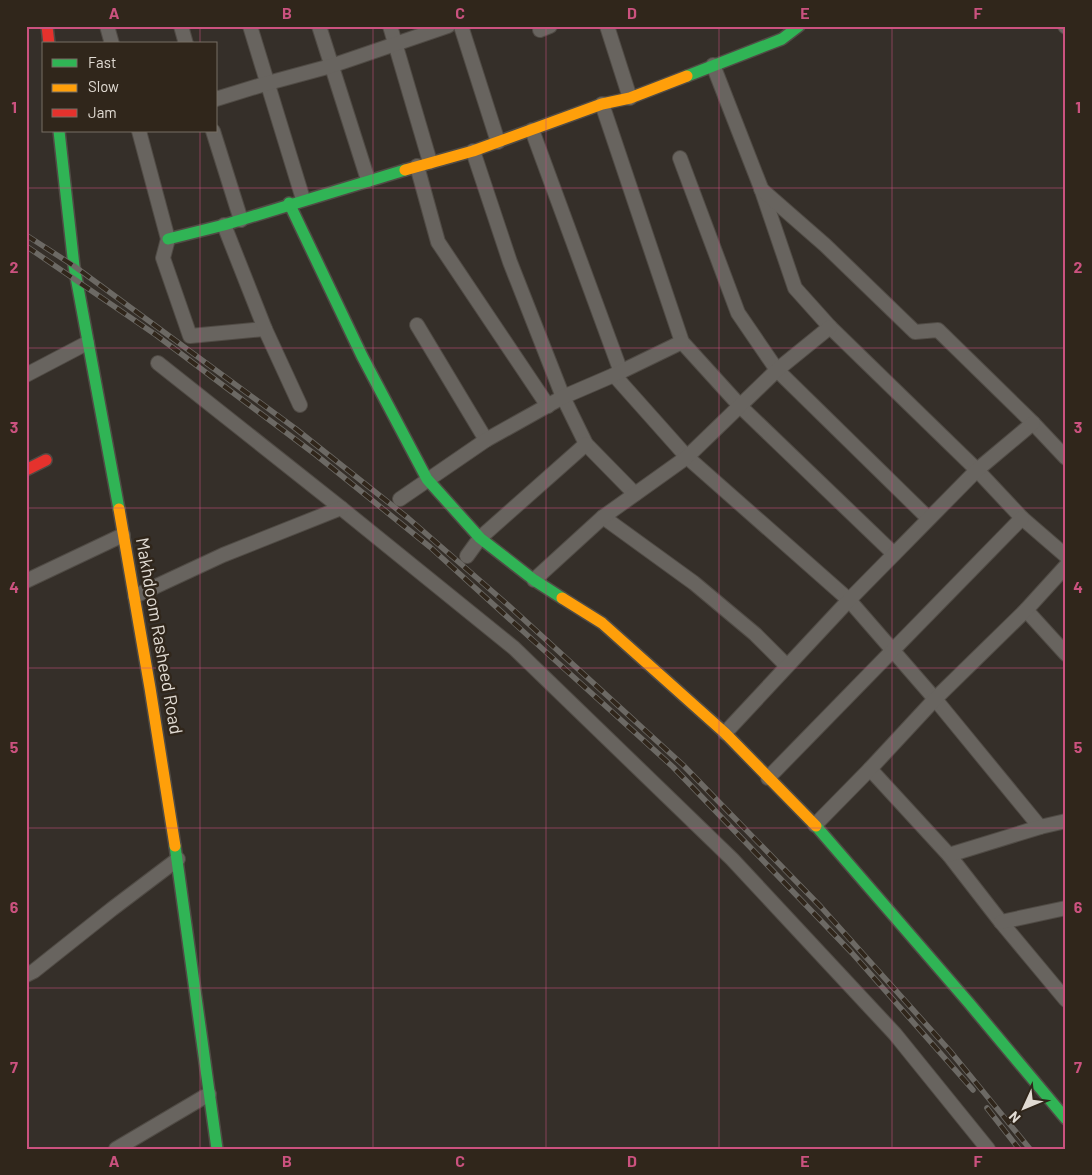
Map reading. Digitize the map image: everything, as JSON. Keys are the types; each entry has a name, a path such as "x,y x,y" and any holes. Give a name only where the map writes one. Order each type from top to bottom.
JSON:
{"street":[{"path":"47,26 49,42"},
{"path":"107,26 111,42"},
{"path":"180,26 185,42"},
{"path":"250,26 268,83 296,201 362,356 427,479 480,538 534,580 602,623 725,732 815,825 969,1003 1066,1119"},
{"path":"319,26 368,180"},
{"path":"390,26 396,43 424,164 438,242 548,406"},
{"path":"218,98 331,66 448,26"},
{"path":"461,26 498,142"},
{"path":"607,26 630,98"},
{"path":"168,239 224,225 296,201 473,151 602,104 630,98 782,40 799,26"},
{"path":"713,65 761,188 795,288 830,327 977,470 1022,518 1066,556"},
{"path":"602,104 682,342 741,407 894,554"},
{"path":"532,130 618,374 686,457 849,600 935,699 1040,826"},
{"name":"Makhdoom Rasheed Road","path":"59,132 74,266 135,596 178,859 217,1149"},
{"path":"139,132 168,239 163,258 190,336 265,329"},
{"path":"214,132 241,220"},
{"path":"473,151 510,262 564,397 586,444 635,494"},
{"path":"680,158 738,313 777,370 928,518"},
{"path":"761,188 825,245 915,332 938,330 1066,458"},
{"path":"224,225 265,329 300,405"},
{"path":"417,325 486,440"},
{"path":"534,580 603,517 686,457 741,407 777,370 830,327"},
{"path":"400,499 486,440 564,397 618,374 682,342"},
{"path":"26,375 87,343"},
{"path":"158,363 514,648 732,859 895,1034 988,1149"},
{"path":"725,732 928,518 977,470 1033,423"},
{"path":"467,556 480,538 586,444"},
{"path":"26,470 46,460"},
{"path":"135,596 223,555 341,508"},
{"path":"603,517 694,583 755,634 787,666"},
{"path":"768,778 1022,518"},
{"path":"26,581 123,536"},
{"path":"815,825 935,699 1026,610 1066,566"},
{"path":"1026,610 1066,654"},
{"path":"870,769 948,854 1001,922 1066,1000"},
{"path":"948,854 1040,826 1066,821"},
{"path":"26,975 34,971 112,908 178,859"},
{"path":"1001,922 1066,908"},
{"path":"116,1149 209,1094"}],"railway":[{"path":"26,235 74,266 296,429 408,518 508,605 683,765 821,907 950,1051 1030,1149"},
{"path":"26,246 156,335 316,455 430,547 673,767 852,953 973,1090"},
{"path":"987,1108 1019,1149"}],"traffic: fast":[{"path":"687,76 782,39 799,26"},
{"path":"59,132 74,266 119,509"},
{"path":"168,239 224,225 405,170"},
{"path":"289,203 362,356 427,479 480,538 534,580 562,598"},
{"path":"816,826 969,1003 1066,1119"},
{"path":"175,846 217,1149"}],"traffic: slow":[{"path":"405,170 473,151 602,104 630,98 687,76"},
{"path":"119,509 175,846"},
{"path":"562,598 602,623 725,733 816,826"}],"traffic: jam":[{"path":"47,26 49,42"},
{"path":"26,470 46,460"}]}
